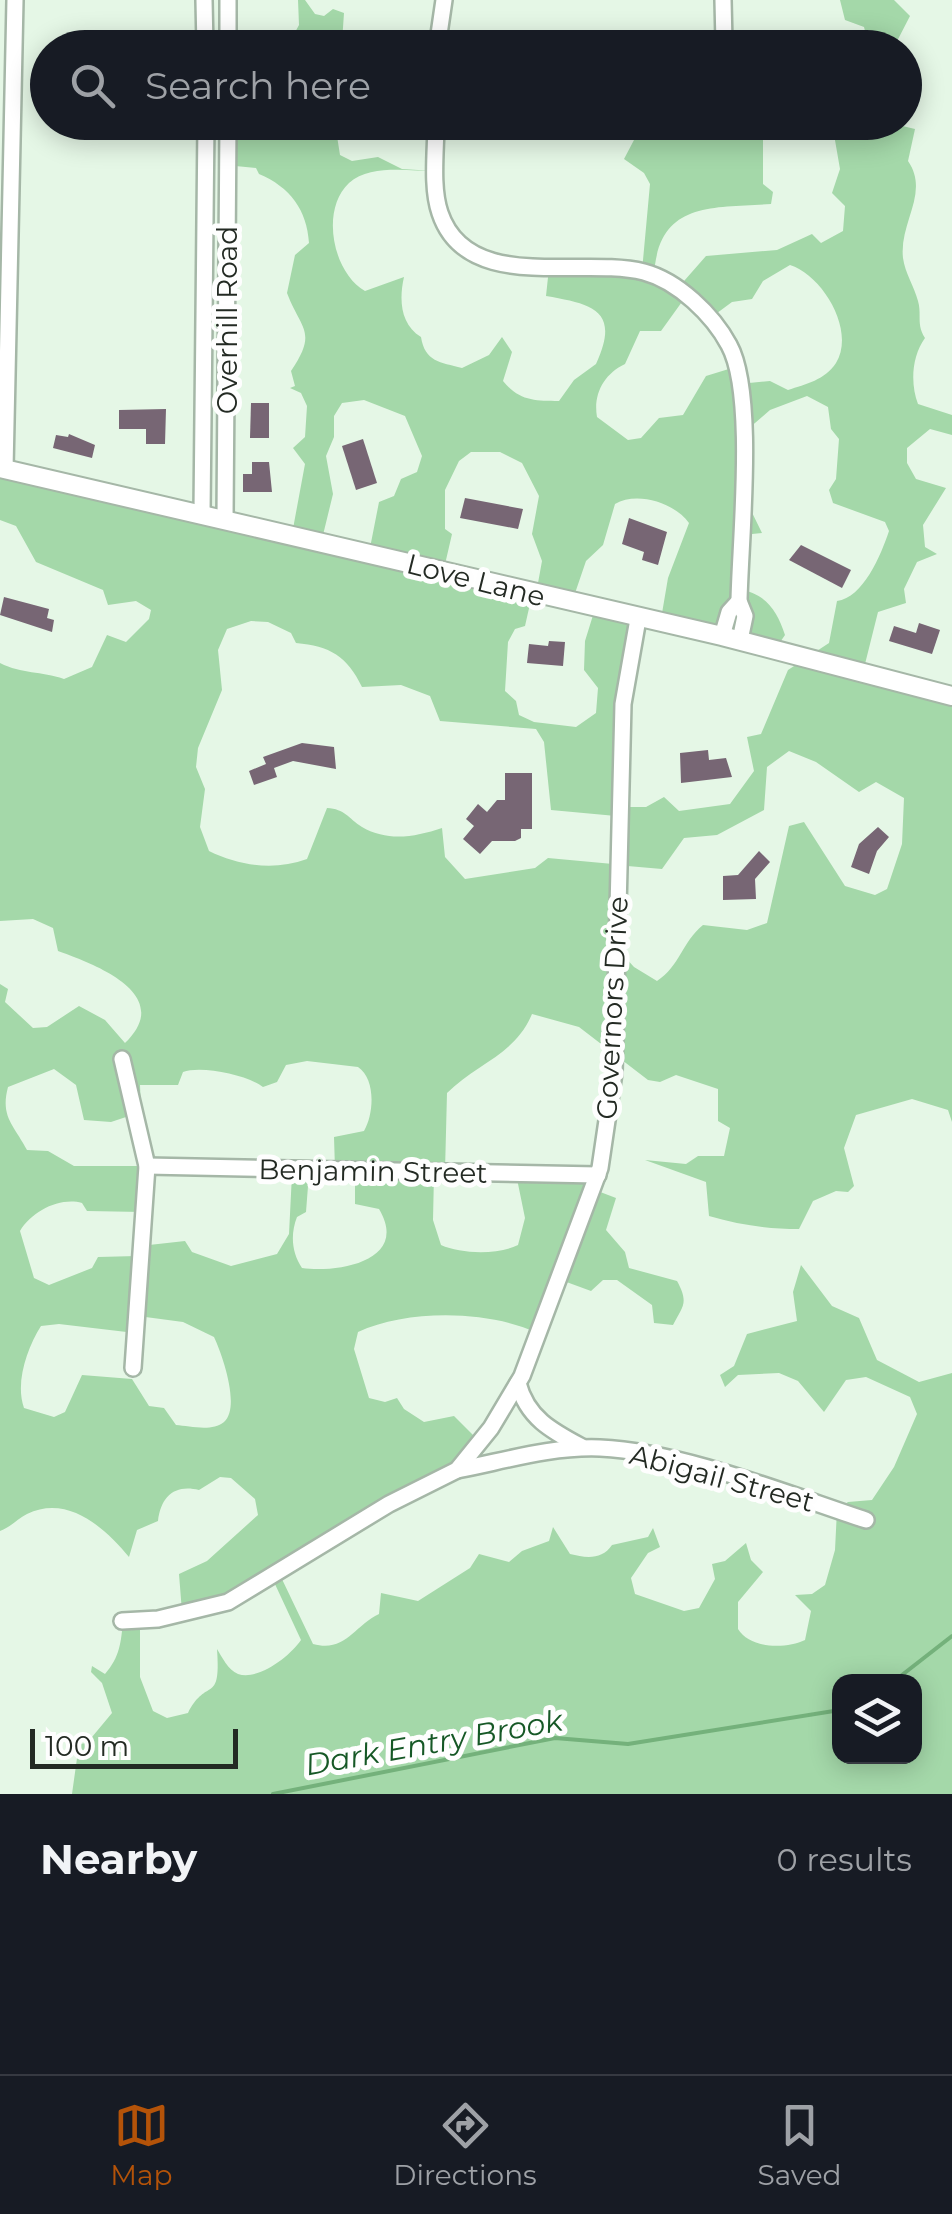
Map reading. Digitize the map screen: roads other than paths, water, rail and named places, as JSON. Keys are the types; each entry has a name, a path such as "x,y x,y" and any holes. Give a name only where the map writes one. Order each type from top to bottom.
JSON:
{"street":[{"path":"2,469 15,0"},
{"path":"204,0 205,30"},
{"path":"228,0 228,30"},
{"path":"440,30 444,0"},
{"path":"723,0 724,30"},
{"name":"Overhill Road","path":"202,513 206,140"},
{"name":"Overhill Road","path":"225,518 228,140"},
{"path":"436,140 438,208 444,226 469,253 526,266 622,268 648,273 703,310 730,346 743,409 740,601 729,612 731,638"},
{"name":"Love Lane","path":"2,469 731,638 952,696"},
{"name":"Governors Drive","path":"122,1621 158,1619 228,1602 389,1504 457,1470 518,1383 548,1314 598,1175 614,1073 623,704 638,619"},
{"path":"122,1059 147,1166 134,1368"},
{"name":"Benjamin Street","path":"147,1166 598,1175"},
{"path":"518,1383 523,1403 547,1430 584,1448"},
{"name":"Abigail Street","path":"457,1470 556,1449 584,1448 649,1456 713,1472 866,1520"}],"waterway":[{"name":"Dark Entry Brook","path":"903,1674 952,1636"},
{"name":"Dark Entry Brook","path":"273,1794 555,1738 628,1744 832,1711"}]}
